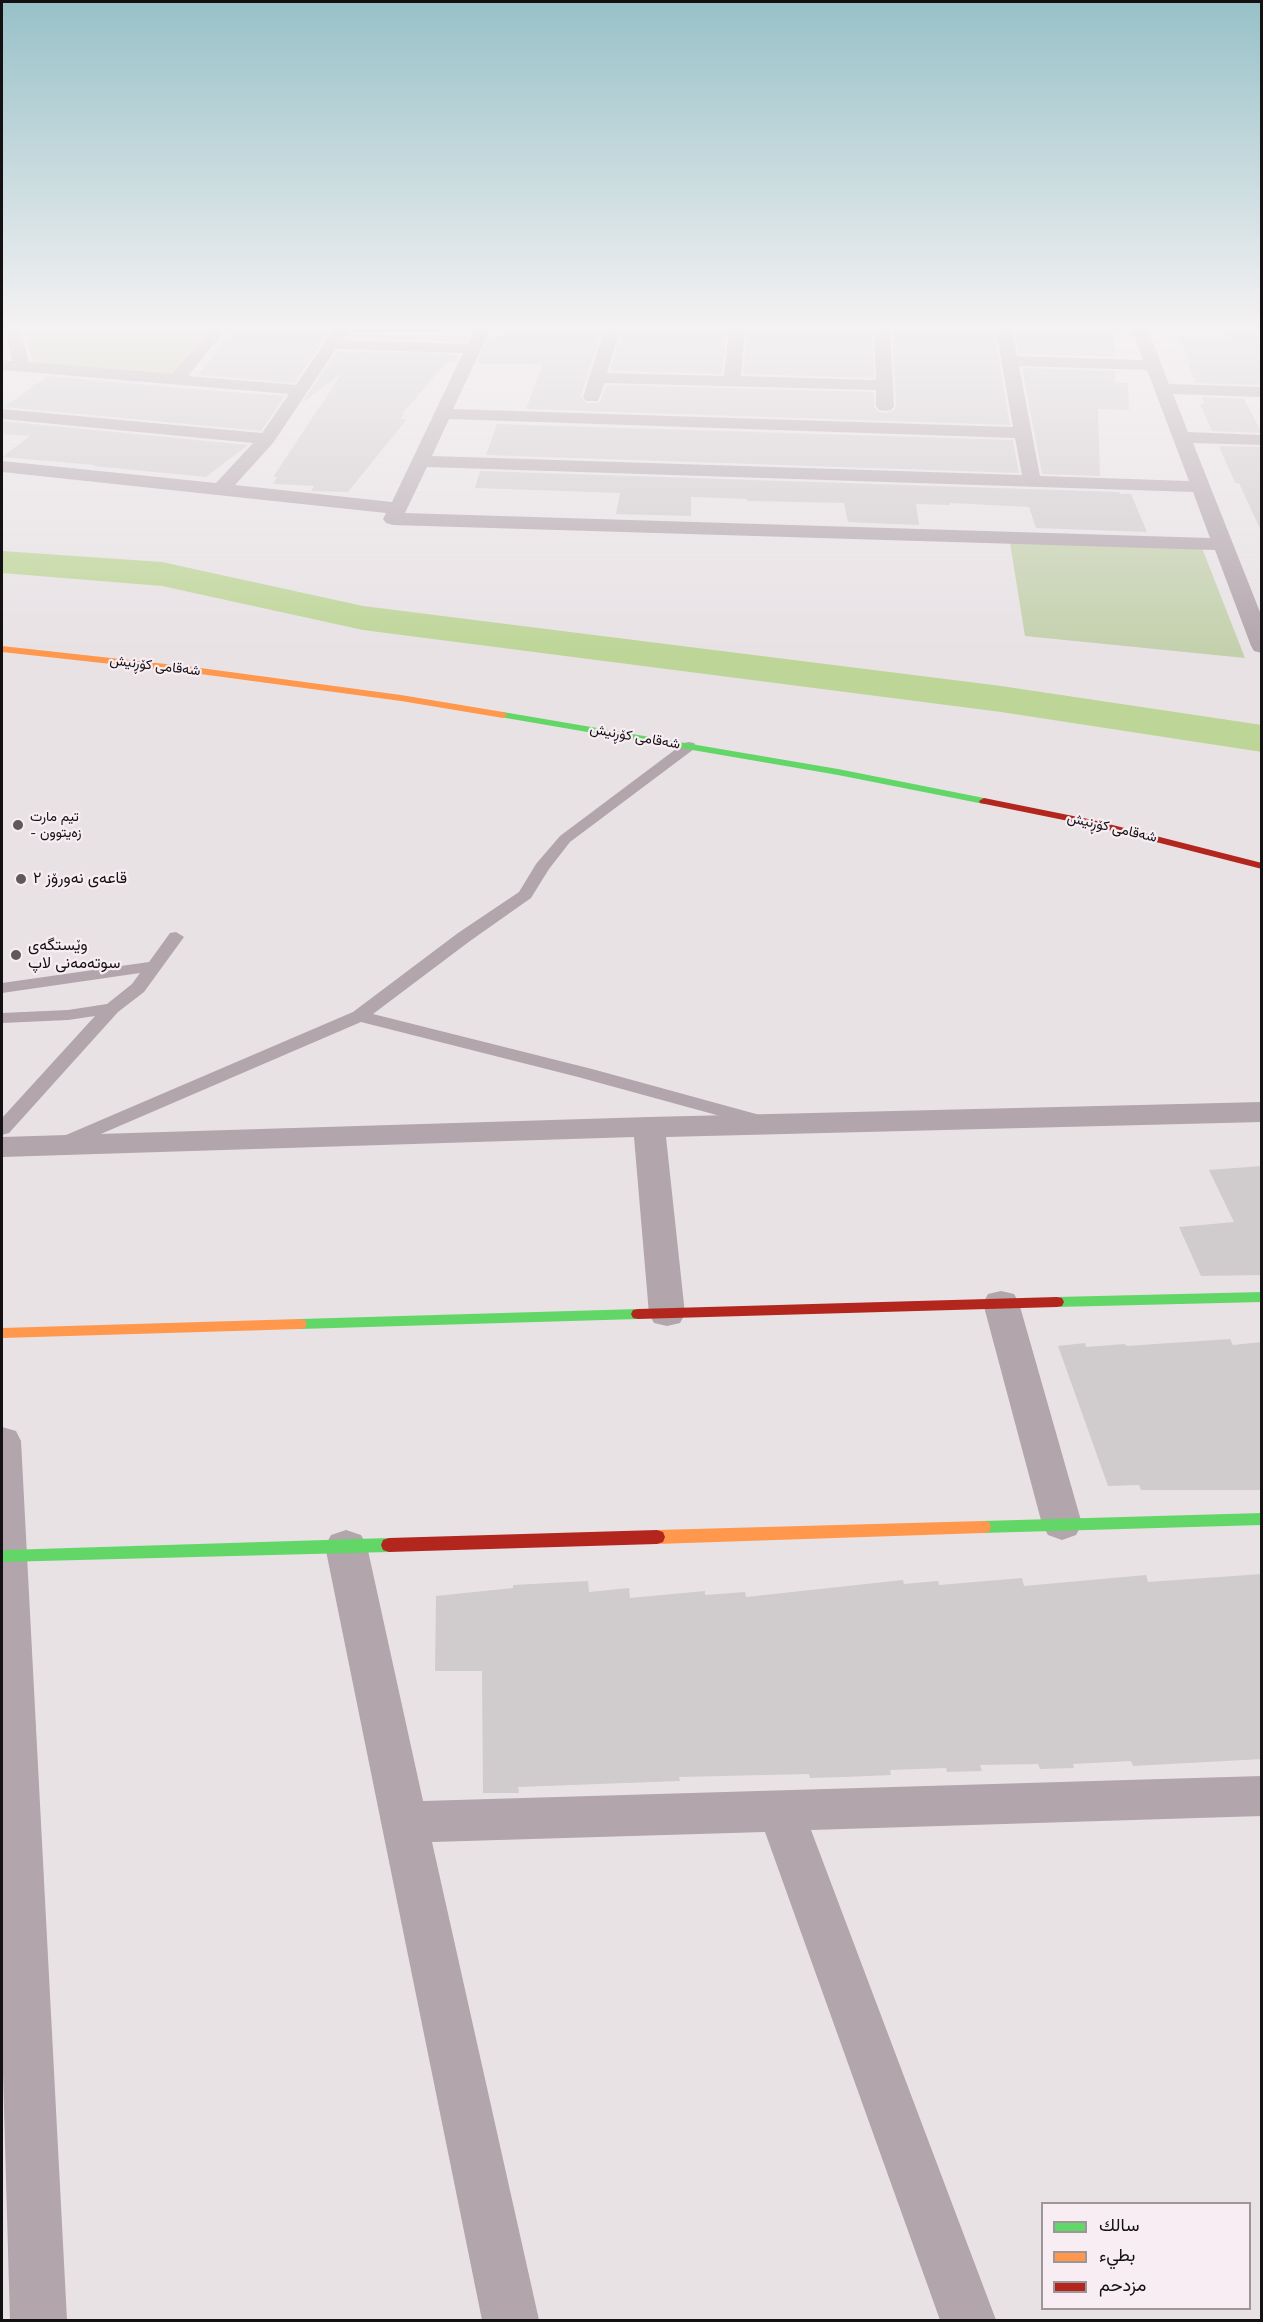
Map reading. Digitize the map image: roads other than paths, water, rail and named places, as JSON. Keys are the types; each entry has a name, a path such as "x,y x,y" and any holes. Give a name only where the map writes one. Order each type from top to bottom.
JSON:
{"street":[{"path":"260,438 267,439"},
{"path":"431,438 393,519 1221,544"},
{"path":"769,438 773,472"},
{"path":"1025,438 1032,481"},
{"path":"1182,438 1262,646"},
{"path":"1196,438 1262,440"},
{"path":"220,489 267,439"},
{"path":"421,461 1199,487"},
{"path":"2,467 398,508"},
{"name":"شەقامی کۆڕنیش","path":"2,649 193,670 401,698 689,746 1006,804 1093,823 1262,866"},
{"path":"2,1148 649,1127 1262,1112"},
{"path":"649,1127 667,1314"},
{"path":"2,1333 1262,1297"},
{"path":"1001,1303 1062,1524"},
{"path":"2,1441 39,2320"},
{"path":"6,1557 1262,1519"},
{"path":"346,1546 510,2320"},
{"path":"405,1822 1262,1796"},
{"path":"781,1812 968,2320"}],"lane":[{"path":"58,1146 358,1016 525,895 542,867 565,839 689,746"},
{"path":"2,1129 112,1008 138,988 176,937"},
{"path":"2,988 155,966"},
{"path":"2,1018 68,1015 112,1008"},
{"path":"358,1016 585,1073 768,1124"}],"waterway":[{"path":"2,562 162,574 363,618 1001,699 1262,739"}],"place":[{"name":"تیم مارت - زەیتوون","path":"18,825"},
{"name":"قاعەی نەورۆز ٢","path":"21,879"},
{"name":"وێستگەی سوتەمەنی لاپ","path":"16,955"}]}
